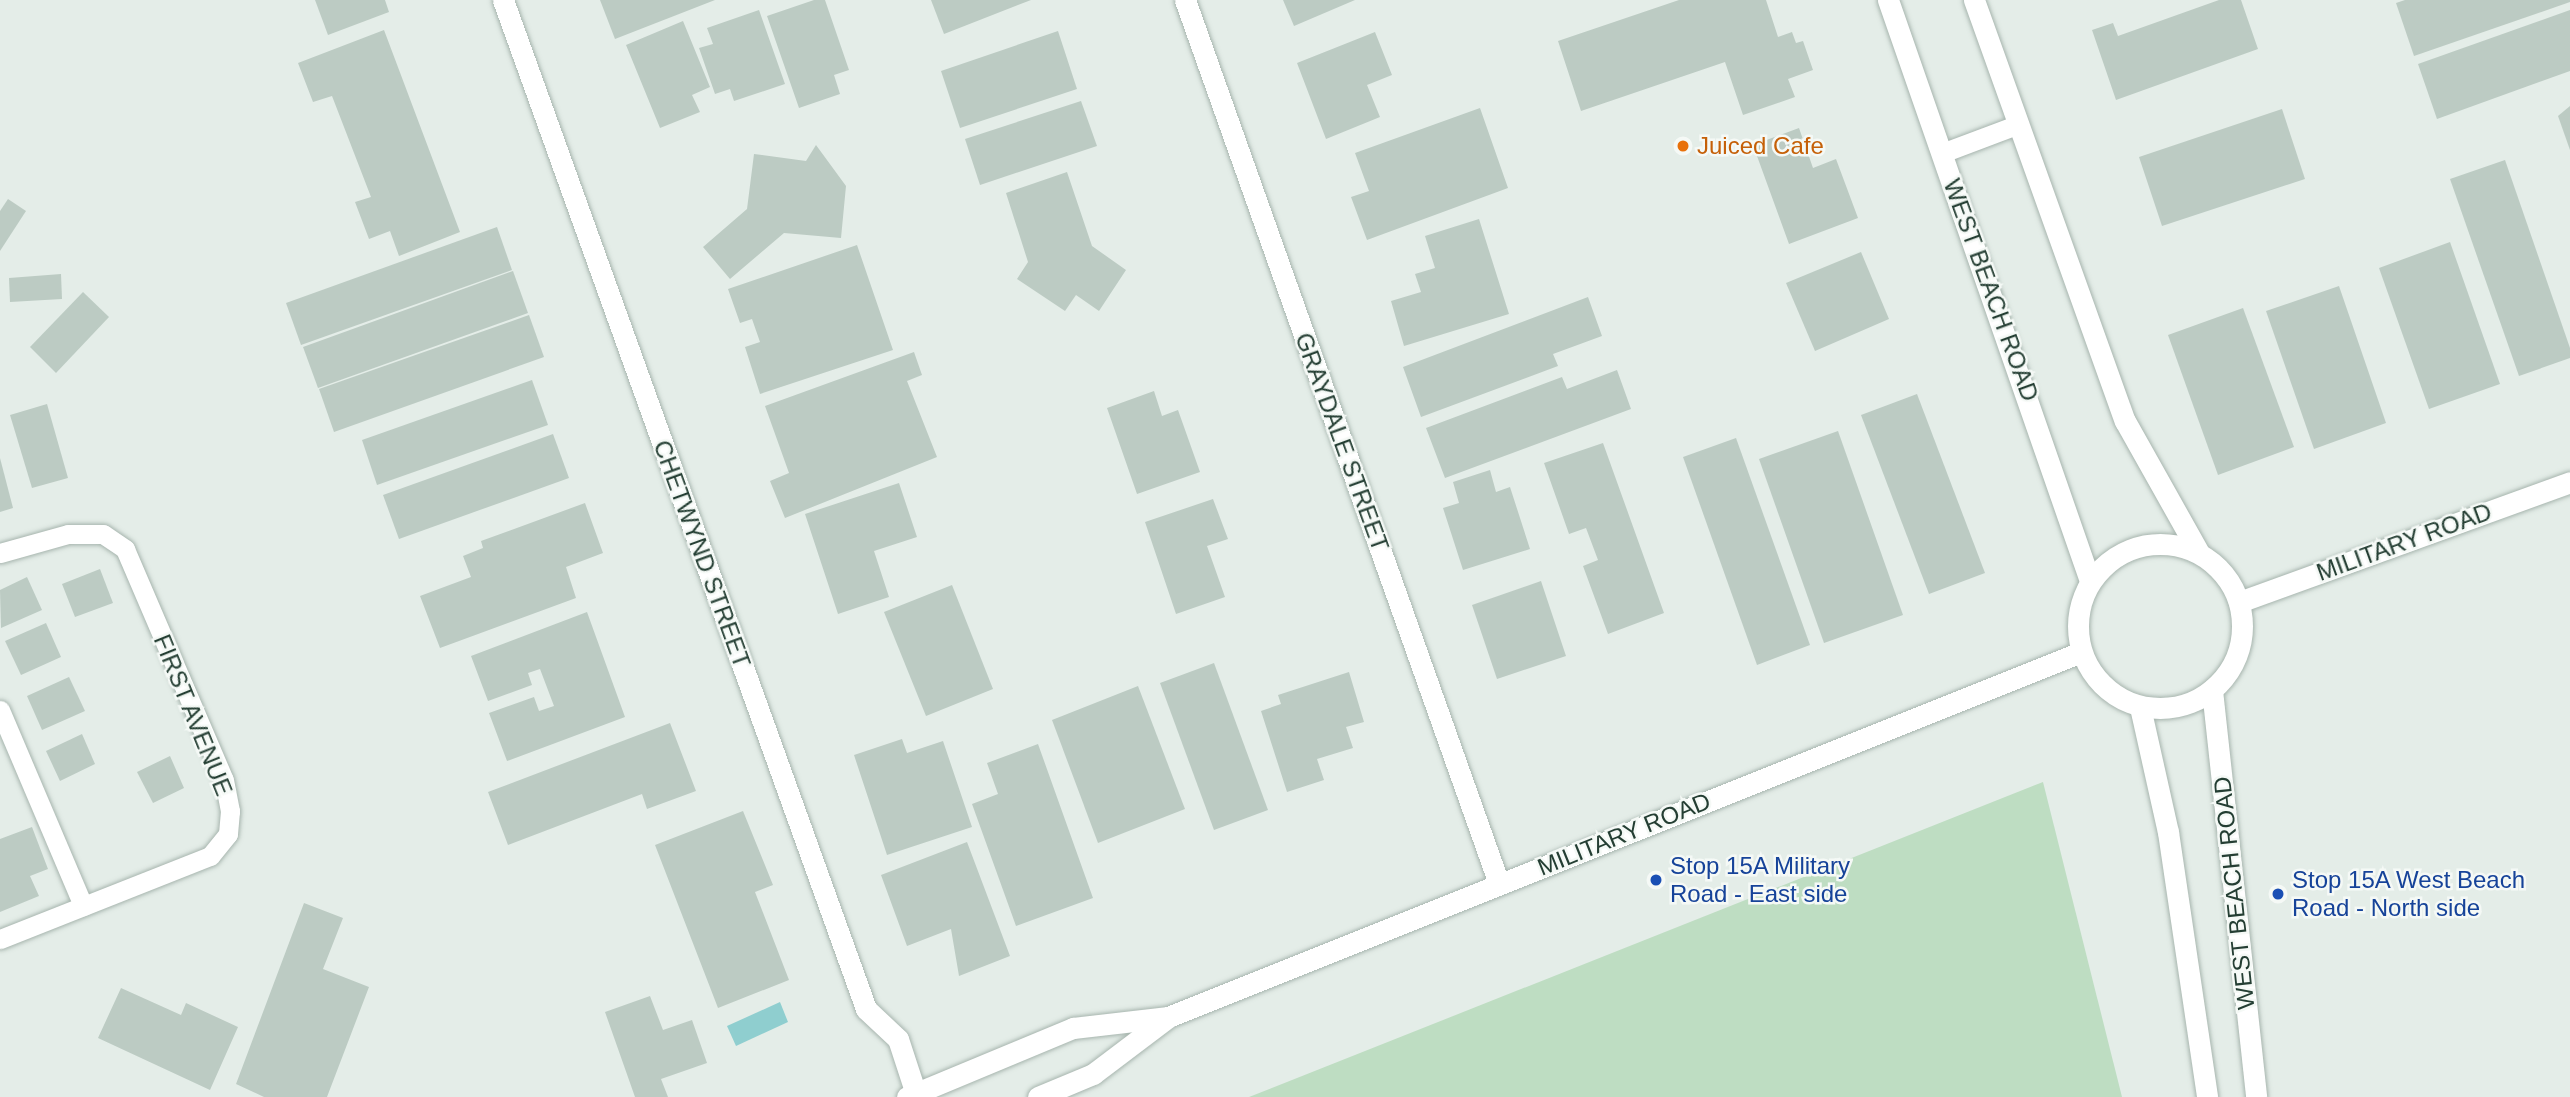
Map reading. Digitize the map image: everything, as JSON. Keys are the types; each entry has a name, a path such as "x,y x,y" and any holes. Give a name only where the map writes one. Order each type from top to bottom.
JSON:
{"street":[{"name":"CHETWYND STREET","path":"503,0 866,1009 898,1040 913,1096"},
{"name":"GRAYDALE STREET","path":"1185,0 1499,884"},
{"name":"WEST BEACH ROAD","path":"1888,0 2090,581"},
{"path":"1973,0 2125,421 2199,553"},
{"name":"MILITARY ROAD","path":"2239,603 2570,482"},
{"path":"2176,545 2199,553 2217,566 2239,603 2239,650 2212,690 2190,703 2140,707 2104,686 2081,652 2080,603 2090,581 2127,550 2176,545"},
{"name":"MILITARY ROAD","path":"913,1096 1073,1028 1168,1017 2081,652"},
{"name":"WEST BEACH ROAD","path":"2212,690 2256,1097"},
{"name":"WEST BEACH ROAD","path":"2140,707 2168,832 2207,1097"},
{"name":"MILITARY ROAD","path":"1038,1097 1093,1074 1168,1017"}],"lane":[{"path":"1942,153 2019,124"},
{"name":"FIRST AVENUE","path":"0,553 68,534 103,534 125,550 224,780 230,811 228,834 210,856 0,939"},
{"path":"0,710 83,906"}],"green space":[{"path":"2043,782 2122,1097 1249,1097"}],"water":[{"path":"780,1002 788,1022 736,1046 727,1026"}],"building":[{"path":"315,0 385,0 389,12 328,35"},
{"path":"600,0 715,0 615,39"},
{"path":"814,0 825,0 849,70 834,75 840,94 799,108 767,16"},
{"path":"931,0 1031,0 944,34"},
{"path":"1283,0 1355,0 1294,26"},
{"path":"1679,0 1766,0 1778,37 1792,32 1796,43 1803,41 1813,70 1788,79 1795,97 1743,115 1725,62 1581,111 1558,41"},
{"path":"2219,0 2241,0 2258,49 2116,100 2092,30 2113,23 2118,36"},
{"path":"2405,0 2570,2 2414,56 2396,3"},
{"path":"759,10 785,84 734,101 730,89 715,94 699,48 713,44 707,28"},
{"path":"2570,10 2570,71 2437,119 2418,64"},
{"path":"683,21 710,87 692,95 700,112 660,128 626,45"},
{"path":"384,30 460,232 399,256 390,231 369,239 355,202 371,197 332,96 313,102 298,63"},
{"path":"1058,31 1077,89 960,128 941,71"},
{"path":"1375,32 1392,75 1367,85 1380,117 1326,139 1297,63"},
{"path":"1081,101 1097,146 980,185 965,139"},
{"path":"2570,106 2570,150 2558,116"},
{"path":"1480,108 1508,188 1367,240 1351,197 1369,191 1355,153"},
{"path":"2282,109 2305,179 2162,226 2139,157"},
{"path":"1799,128 1813,168 1836,159 1858,218 1789,244 1753,145"},
{"path":"816,145 846,186 841,238 784,233 730,279 703,247 747,209 754,154 806,161"},
{"path":"2505,160 2570,348 2570,358 2519,376 2450,179"},
{"path":"1067,172 1092,246 1126,270 1099,311 1076,295 1065,311 1017,279 1028,262 1006,193"},
{"path":"8,199 26,211 0,251 0,211"},
{"path":"1479,219 1509,314 1404,346 1391,301 1421,292 1415,274 1435,268 1425,236"},
{"path":"497,227 512,270 301,345 286,303"},
{"path":"2450,242 2500,384 2429,409 2379,268"},
{"path":"857,245 893,350 760,394 745,347 760,342 752,319 740,323 728,289"},
{"path":"1861,252 1889,319 1815,351 1786,283"},
{"path":"513,271 528,313 318,388 303,347"},
{"path":"61,274 62,299 10,302 9,278"},
{"path":"2339,286 2386,423 2314,449 2266,311"},
{"path":"83,292 109,317 56,373 30,347"},
{"path":"1588,297 1602,336 1553,354 1558,366 1421,417 1403,367"},
{"path":"2243,308 2294,447 2218,475 2168,335"},
{"path":"529,315 544,357 334,432 319,389"},
{"path":"914,352 922,375 907,381 937,457 785,518 770,481 789,473 765,406"},
{"path":"1617,370 1631,409 1445,478 1426,428 1562,377 1567,389"},
{"path":"532,380 548,425 377,485 362,440"},
{"path":"1154,391 1162,416 1178,410 1200,472 1137,494 1107,408"},
{"path":"1917,394 1985,573 1929,594 1861,415"},
{"path":"47,404 68,478 32,488 10,415"},
{"path":"1838,431 1903,615 1824,643 1759,459"},
{"path":"553,434 569,478 399,539 383,495"},
{"path":"1736,438 1810,645 1757,665 1683,457"},
{"path":"1603,443 1664,613 1608,634 1583,566 1598,560 1586,528 1569,534 1544,463"},
{"path":"0,458 13,508 0,512"},
{"path":"1490,470 1496,492 1510,487 1530,549 1463,570 1443,508 1459,503 1453,482"},
{"path":"899,483 917,537 874,551 889,597 838,614 805,514"},
{"path":"1213,499 1228,539 1207,546 1225,597 1176,614 1145,522"},
{"path":"585,503 603,553 566,567 576,598 440,648 420,596 471,577 463,556 483,548 481,541"},
{"path":"100,569 113,603 75,617 62,584"},
{"path":"27,577 42,610 1,628 0,590"},
{"path":"1541,581 1566,656 1497,679 1472,605"},
{"path":"952,585 993,689 926,716 884,612"},
{"path":"587,612 625,717 507,761 489,713 534,697 539,711 554,706 540,669 528,673 532,685 488,701 471,656"},
{"path":"46,623 61,657 21,675 5,641"},
{"path":"1214,663 1268,810 1214,830 1160,683"},
{"path":"1349,672 1364,722 1346,727 1353,748 1317,759 1324,780 1287,792 1261,711 1281,704 1278,695"},
{"path":"69,677 85,711 42,730 27,696"},
{"path":"1138,686 1185,809 1098,843 1052,720"},
{"path":"670,723 696,791 647,809 642,794 508,845 488,792"},
{"path":"82,734 95,764 60,781 46,751"},
{"path":"902,739 907,753 943,741 972,827 887,855 854,755"},
{"path":"1038,744 1093,898 1016,926 972,804 998,794 987,763"},
{"path":"170,756 184,788 153,803 137,772"},
{"path":"743,811 773,885 755,892 789,980 718,1008 655,845"},
{"path":"32,827 48,869 30,876 39,896 0,912 0,839"},
{"path":"967,842 1010,956 959,976 951,929 907,946 881,875"},
{"path":"304,903 343,918 323,969 369,987 327,1097 264,1097 236,1084"},
{"path":"121,988 181,1015 186,1003 238,1027 210,1090 98,1038"},
{"path":"650,996 663,1030 692,1020 707,1063 661,1079 668,1097 635,1097 605,1012"}],"place":[{"name":"Juiced Cafe","path":"1683,146"},
{"name":"Stop 15A Military Road - East side","path":"1656,880"},
{"name":"Stop 15A West Beach Road - North side","path":"2278,894"}]}
